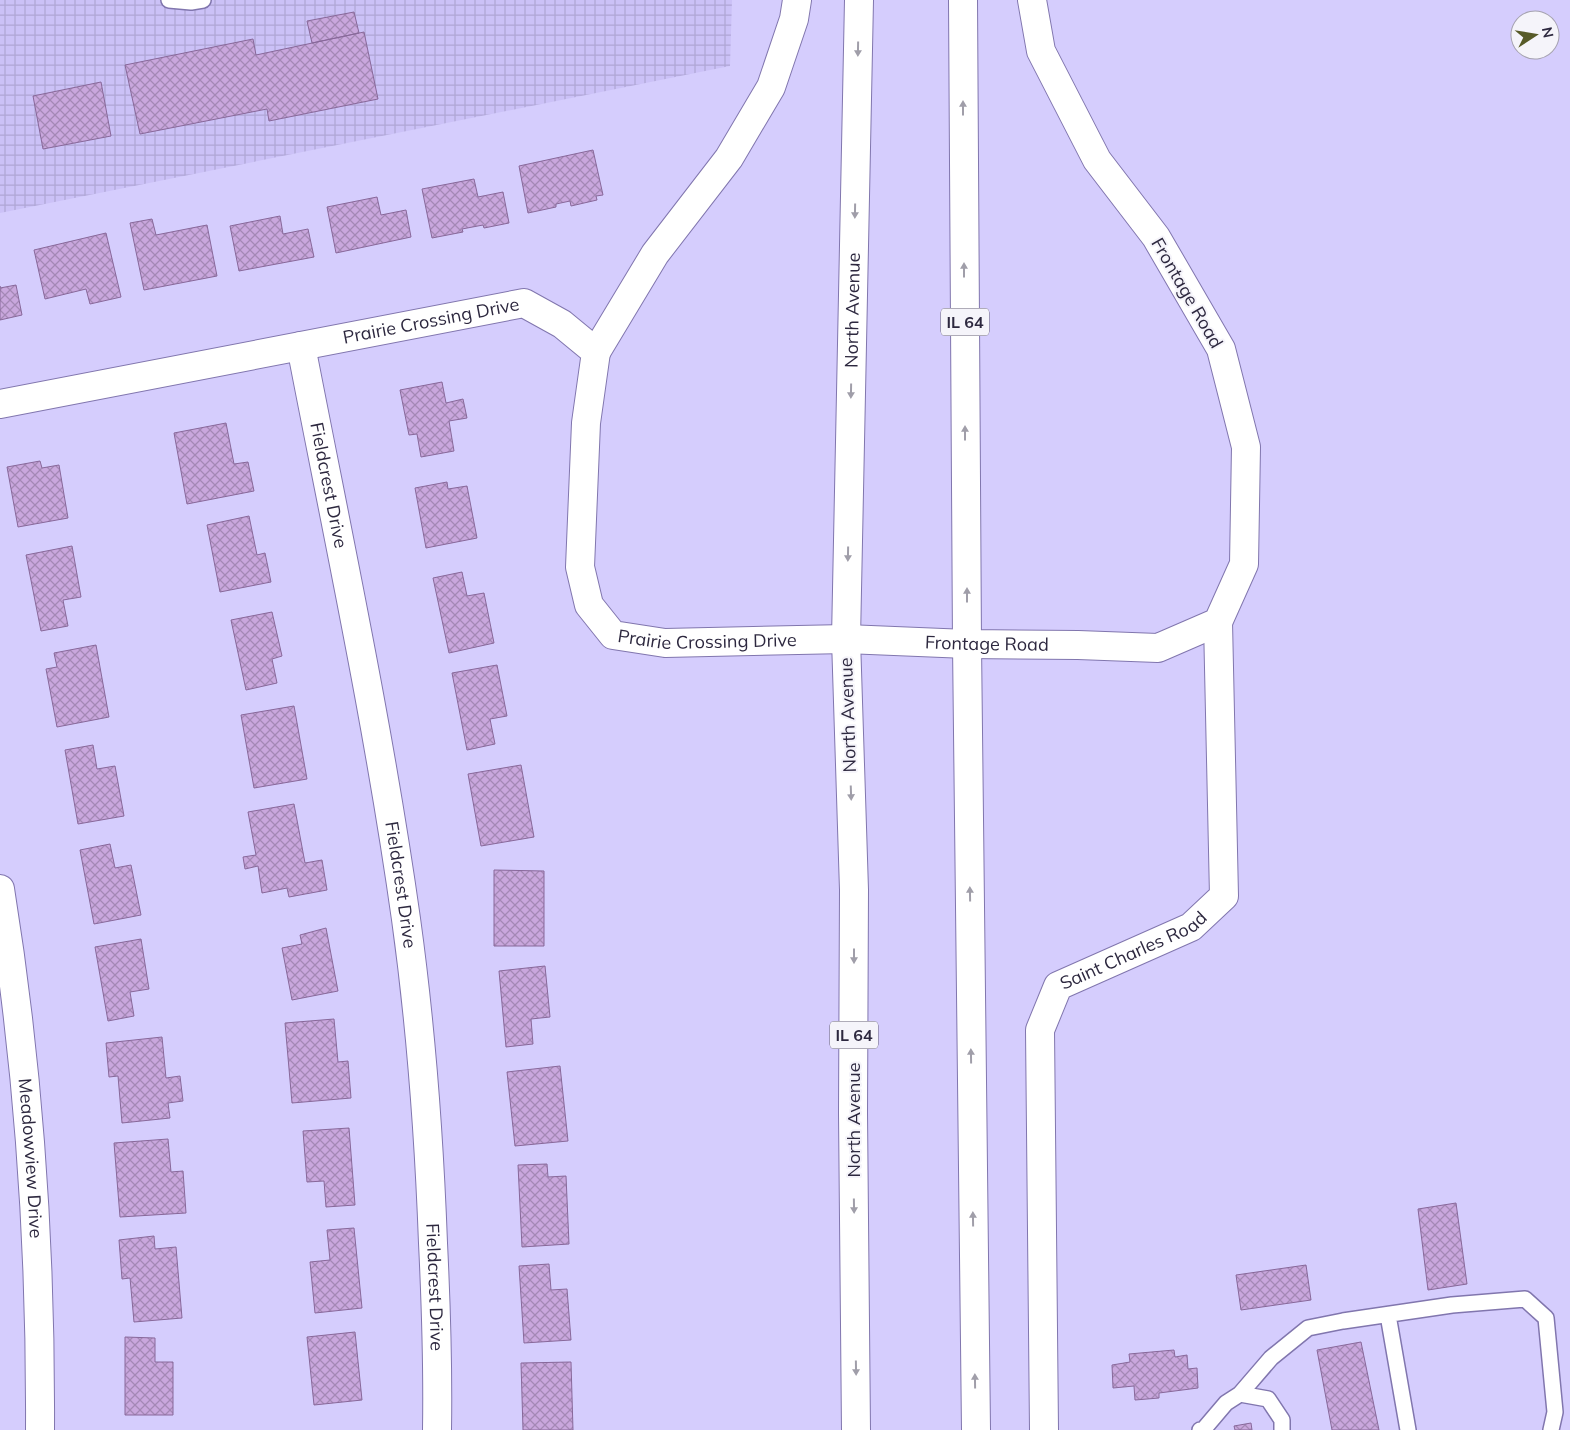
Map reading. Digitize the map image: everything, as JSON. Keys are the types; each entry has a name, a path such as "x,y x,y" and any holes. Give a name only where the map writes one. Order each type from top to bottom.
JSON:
{"street":[{"path":"596,352 655,254 729,158 771,87 794,19 797,0"},
{"name":"North Avenue","path":"856,1430 854,890 846,639 859,0"},
{"name":"IL 64","path":"962,0 976,1430"},
{"name":"Frontage Road","path":"846,639 967,644 1158,648 1218,622 1244,564 1246,448 1221,349 1156,237 1097,160 1041,51 1032,0"},
{"name":"Prairie Crossing Drive","path":"0,404 524,303 562,324 596,352 586,423 580,567 588,605 613,635 665,643 846,639"},
{"name":"Fieldcrest Drive","path":"301,346 385,781 406,922 422,1069 430,1168 436,1317 437,1430"},
{"name":"Saint Charles Road","path":"1044,1430 1040,1030 1058,986 1191,927 1224,896 1218,622"},
{"name":"Meadowview Drive","path":"0,889 11,959 28,1108 38,1258 41,1359 40,1430"}],"lane":[{"path":"169,0 191,2 203,0"},
{"path":"1202,1430 1226,1403 1240,1394 1271,1358 1308,1328 1452,1305 1525,1298 1546,1318 1555,1412 1551,1430"},
{"path":"1388,1315 1408,1430"},
{"path":"1240,1394 1268,1400 1282,1420 1282,1430"}],"shaded area":[{"path":"0,0 732,0 730,66 0,213"}],"building":[{"path":"354,12 359,33 312,43 307,21"},
{"path":"364,32 378,99 269,121 267,109 140,134 125,65 253,39 256,55"},
{"path":"101,82 111,136 43,149 33,96"},
{"path":"593,150 603,195 596,196 597,200 571,206 570,201 556,204 556,207 528,213 519,166"},
{"path":"474,179 478,197 503,192 509,223 484,228 483,225 462,229 463,232 432,238 422,189"},
{"path":"377,197 381,215 406,210 411,237 336,253 327,207"},
{"path":"280,216 283,234 308,229 314,257 239,271 230,226"},
{"path":"152,219 156,235 207,225 217,276 144,290 130,223"},
{"path":"106,233 121,297 90,304 86,289 45,299 34,250"},
{"path":"16,285 22,315 0,320 0,288"},
{"path":"442,382 446,403 463,399 467,418 449,421 454,451 421,457 417,434 409,435 400,390"},
{"path":"226,423 234,464 248,462 254,491 187,504 174,433"},
{"path":"40,461 42,468 59,465 68,518 18,527 7,467"},
{"path":"447,482 448,489 467,486 477,538 426,548 415,488"},
{"path":"249,516 257,555 265,553 271,582 220,592 207,525"},
{"path":"72,546 81,597 63,600 68,626 41,631 26,555"},
{"path":"462,572 467,596 484,593 494,643 449,653 433,578"},
{"path":"272,612 282,656 272,659 277,683 246,690 231,620"},
{"path":"96,645 109,717 57,727 46,669 57,667 54,653"},
{"path":"497,665 507,716 490,719 495,744 467,750 452,673"},
{"path":"294,706 307,779 254,788 241,715"},
{"path":"93,745 97,769 115,766 124,816 78,824 65,750"},
{"path":"521,765 534,837 481,846 468,774"},
{"path":"294,804 305,863 322,860 327,890 289,897 287,888 262,893 258,866 245,869 243,857 256,855 248,812"},
{"path":"110,844 115,868 131,865 141,915 94,924 80,850"},
{"path":"494,870 544,871 544,946 494,946"},
{"path":"326,928 338,991 292,1000 282,948 302,944 300,935"},
{"path":"141,939 149,989 130,992 134,1016 108,1021 95,947"},
{"path":"545,966 550,1017 531,1019 533,1044 506,1047 499,971"},
{"path":"334,1019 338,1062 348,1061 351,1098 292,1103 285,1023"},
{"path":"162,1037 166,1078 180,1076 183,1101 168,1103 170,1118 122,1123 118,1076 109,1077 106,1043"},
{"path":"560,1066 568,1141 515,1146 507,1072"},
{"path":"349,1128 355,1205 326,1207 324,1181 307,1182 303,1131"},
{"path":"168,1139 171,1172 183,1171 186,1213 120,1217 114,1143"},
{"path":"547,1164 548,1177 566,1176 569,1244 522,1247 518,1165"},
{"path":"1456,1203 1467,1284 1428,1290 1418,1209"},
{"path":"354,1228 362,1308 315,1313 310,1262 330,1260 327,1230"},
{"path":"154,1236 155,1249 176,1247 182,1318 134,1322 130,1278 122,1279 119,1240"},
{"path":"549,1264 551,1290 567,1289 571,1340 524,1343 519,1266"},
{"path":"1306,1265 1311,1300 1241,1310 1236,1275"},
{"path":"355,1332 362,1400 314,1405 307,1337"},
{"path":"125,1337 155,1338 155,1362 173,1362 173,1415 125,1415"},
{"path":"1361,1342 1379,1430 1332,1430 1317,1350"},
{"path":"1174,1350 1175,1357 1187,1355 1188,1369 1197,1368 1198,1388 1159,1393 1159,1398 1135,1400 1134,1386 1113,1388 1112,1365 1130,1362 1129,1354"},
{"path":"571,1362 573,1430 523,1430 521,1363"},
{"path":"1251,1423 1252,1430 1235,1430 1234,1426"}]}
